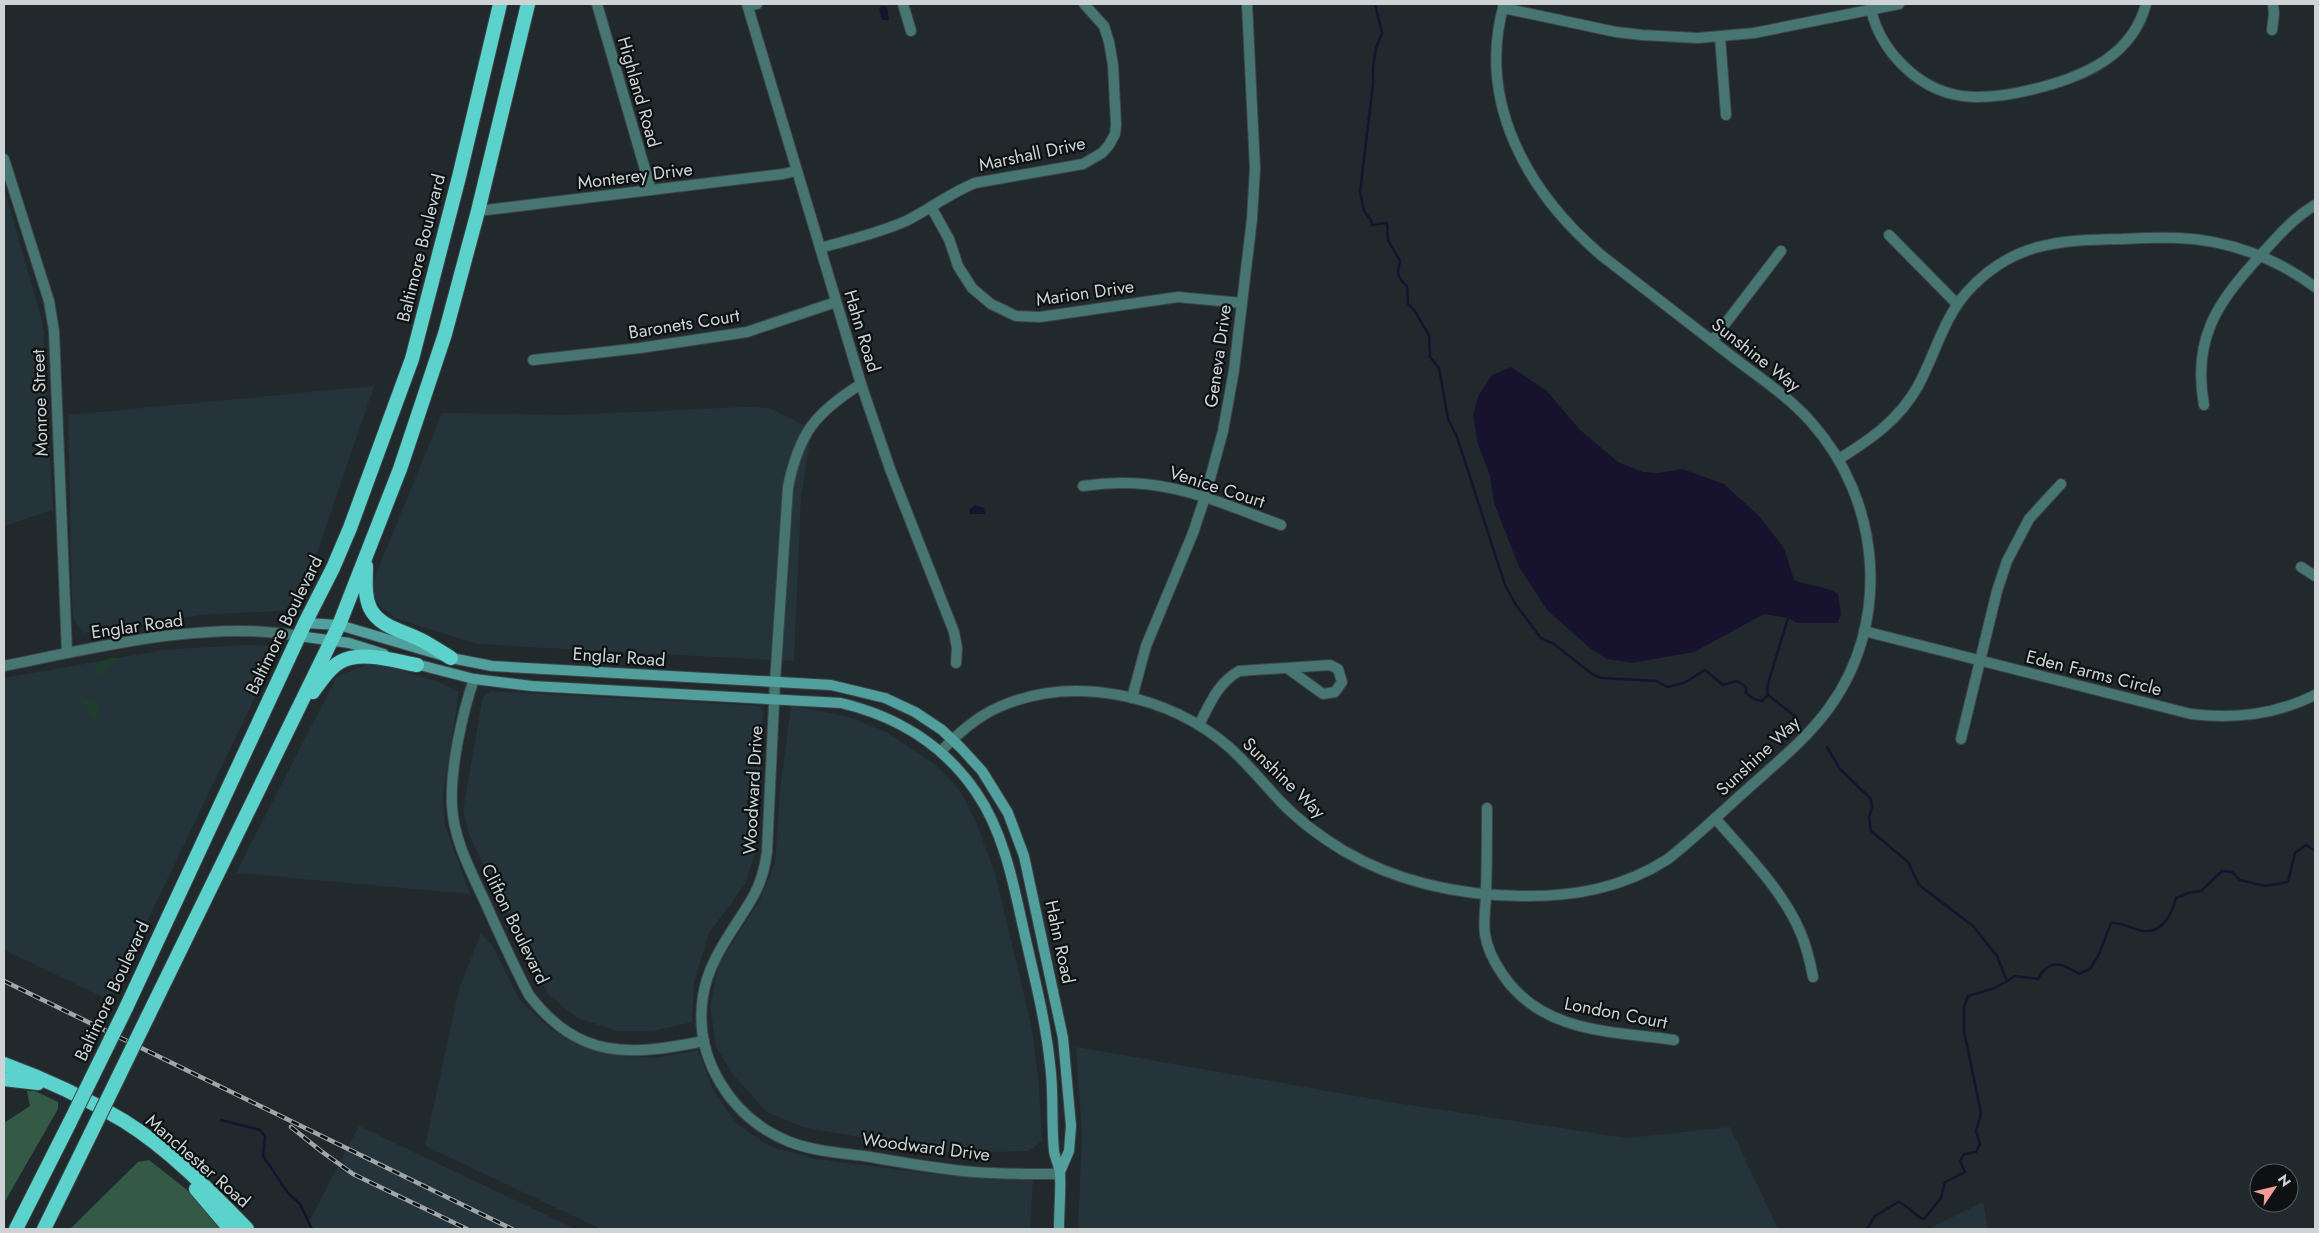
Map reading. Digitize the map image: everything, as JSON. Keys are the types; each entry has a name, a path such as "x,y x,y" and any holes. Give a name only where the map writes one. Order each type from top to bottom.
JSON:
{"highway":[{"name":"Baltimore Boulevard","path":"16,1229 126,1008 302,630 337,560 412,359 500,4"},
{"path":"44,1229 340,625 419,417 445,334 478,211 528,4"},
{"path":"371,544 366,563 366,589 369,606 375,615 391,627 421,640 451,658"},
{"path":"290,725 322,680 342,661 354,658 374,658 417,665"},
{"name":"Manchester Road","path":"4,1064 56,1086 124,1121 168,1154 247,1229"},
{"path":"4,1079 56,1086"},
{"path":"168,1154 175,1166 230,1229"},
{"path":"9,1229 39,1186"}],"main road":[{"name":"Englar Road","path":"302,630 340,625 451,658 492,666 831,685 885,698 915,712 952,740"},
{"name":"Englar Road","path":"302,630 332,640 357,645 417,665 474,679 532,686 841,703 874,712 901,724 940,751"},
{"name":"Hahn Road","path":"952,740 982,771 992,786 1008,814 1024,856 1063,1038 1070,1126 1069,1151 1060,1173"},
{"name":"Hahn Road","path":"940,751 950,759 976,791 992,819 1002,844 1038,991 1050,1064 1054,1152 1060,1173 1059,1229"}],"street":[{"name":"Highland Road","path":"596,4 651,190"},
{"path":"903,4 911,32"},
{"name":"Marshall Drive","path":"820,248 890,228 975,183 1083,164 1102,153 1115,134 1117,114 1109,42 1104,26 1084,4"},
{"name":"Geneva Drive","path":"1132,698 1146,646 1193,533 1205,497 1225,421 1234,370 1252,219 1255,168 1247,4"},
{"path":"1503,6 1642,36 1720,38 1754,33 1871,7 1899,4"},
{"path":"1871,7 1883,39 1892,53 1919,80 1947,94 1988,98 2058,83 2092,70 2110,59 2130,36 2140,21 2146,4"},
{"path":"2272,30 2273,4"},
{"name":"Hahn Road","path":"751,5 796,171 861,384 890,469 954,632 957,648 956,663"},
{"name":"Sunshine Way","path":"940,751 986,713 1011,702 1026,698 1075,692 1109,694 1132,698 1173,711 1199,725 1230,748 1294,814 1344,850 1378,868 1409,880 1453,891 1486,895 1550,896 1576,894 1620,884 1668,859 1817,724 1840,693 1849,675 1864,631 1870,604 1871,580 1868,534 1856,495 1839,460 1826,439 1795,406 1577,234 1549,202 1532,177 1512,137 1500,96 1497,72 1498,44 1503,6"},
{"path":"1720,38 1726,115"},
{"name":"Monroe Street","path":"4,159 49,301 54,331 67,653"},
{"name":"Monterey Drive","path":"478,211 796,171"},
{"path":"2204,404 2200,370 2205,338 2218,309 2232,288 2276,236 2297,216 2315,205"},
{"name":"Marion Drive","path":"931,207 949,239 958,266 972,288 991,304 1016,316 1040,317 1178,297 1242,303"},
{"path":"1889,235 1958,304"},
{"path":"1839,460 1885,428 1918,386 1958,304 1977,282 2004,261 2019,253 2055,242 2073,240 2178,238 2201,240 2261,255 2315,287"},
{"path":"1712,341 1781,251"},
{"name":"Baronets Court","path":"533,360 640,348 747,332 836,302"},
{"name":"Woodward Drive","path":"861,384 839,398 820,415 803,436 794,460 788,487 774,698 770,827 766,858 754,895 723,943 710,969 703,996 704,1041 713,1070 731,1100 746,1116 766,1130 791,1143 820,1150 964,1171 1060,1173"},
{"name":"Venice Court","path":"1083,486 1120,482 1146,483 1174,488 1205,497 1281,525"},
{"path":"1961,739 2002,576 2014,544 2038,506 2061,484"},
{"path":"2301,567 2315,576"},
{"name":"Englar Road","path":"4,666 67,653 180,635 236,631 302,630"},
{"name":"Eden Farms Circle","path":"1864,631 2171,710 2210,716 2243,716 2276,711 2315,695"},
{"path":"1199,725 1216,692 1228,677 1240,671 1330,665 1338,669 1342,682 1335,692 1323,694 1287,668"},
{"name":"Clifton Boulevard","path":"474,679 466,703 454,767 452,799 454,820 460,847 529,995 546,1015 567,1032 603,1048 630,1052 657,1050 704,1041"},
{"name":"London Court","path":"1487,808 1484,915 1488,947 1495,964 1511,987 1526,1002 1566,1023 1610,1032 1674,1040"},
{"path":"1714,818 1776,889 1792,914 1808,952 1813,977"}],"shaded area":[{"path":"882,6 887,7 889,20 882,20 879,9"},
{"path":"4,188 43,324 53,510 4,526"},
{"path":"1511,367 1547,391 1579,429 1618,462 1643,472 1658,473 1682,469 1724,484 1760,517 1784,548 1794,580 1828,589 1838,594 1841,614 1838,623 1797,623 1788,618 1764,614 1694,652 1632,663 1607,659 1591,649 1547,610 1519,567 1494,503 1490,476 1477,441 1473,414 1479,395 1492,375"},
{"path":"374,386 304,591 296,606 281,611 200,615 83,633 76,624 72,601 68,415"},
{"path":"747,407 769,408 812,429 801,497 794,661 477,644 395,618 380,606 372,593 374,579 442,413 563,415"},
{"path":"975,505 984,508 985,514 970,514 969,510"},
{"path":"244,645 272,646 275,647 276,654 109,1000 4,950 4,678 164,650"},
{"path":"374,662 439,682 459,692 443,796 445,825 470,894 236,873 337,676"},
{"path":"492,691 759,706 763,711 756,850 745,884 709,933 694,982 692,1022 653,1031 618,1031 577,1018 549,995 532,966 469,835 463,810 483,696"},
{"path":"791,705 849,717 886,732 936,765 959,789 975,820 995,873 1032,1029 1039,1086 1042,1141 1029,1151 947,1152 803,1127 767,1112 734,1076 716,1047 710,1006 719,964 759,901 775,863 780,791"},
{"path":"481,933 493,947 519,999 550,1029 585,1046 620,1056 656,1058 698,1050 713,1090 736,1123 769,1146 816,1159 933,1174 1033,1179 1030,1229 601,1229 425,1146 459,989"},
{"path":"1076,1047 1390,1102 1626,1138 1730,1127 1778,1229 1078,1229 1082,1135"},
{"path":"359,1126 576,1229 312,1229 308,1224"},
{"path":"1983,1202 1988,1229 1928,1229"}],"green space":[{"path":"110,658 118,658 120,661 108,666 104,675 96,674 96,665"},
{"path":"73,693 98,704 100,711 98,716 95,718 90,716 83,703"},
{"path":"27,1091 35,1091 58,1102 58,1109 4,1203 4,1123 30,1106"},
{"path":"149,1160 196,1197 223,1229 70,1229 138,1162"}],"waterway":[{"path":"1375,4 1382,33 1376,48 1373,67 1373,84 1360,192 1364,211 1371,220 1372,225 1387,223 1388,240 1400,261 1399,275 1407,286 1408,304 1414,310 1429,335 1430,357 1439,368 1448,419 1457,437 1505,585 1516,605 1541,638 1554,644 1592,674 1601,678 1657,681 1667,687 1684,683 1705,670 1723,685 1737,681 1746,687 1746,693 1754,699 1762,701 1768,695 1796,717"},
{"path":"1768,695 1767,687 1788,618"},
{"path":"1827,747 1840,769 1871,799 1872,808 1869,817 1871,831 1908,862 1919,885 1973,926 1997,956 2007,981 1995,988 1968,996 1964,1007 1964,1031 1981,1113 1976,1131 1980,1144 1976,1152 1964,1154 1960,1161 1965,1172 1945,1182 1941,1198 1924,1219 1898,1202 1875,1216 1867,1229"},
{"path":"2007,981 2015,976 2038,979 2042,972 2051,965 2056,964 2067,967 2079,974 2090,969 2099,954 2111,923 2142,931 2152,930 2162,925 2170,915 2176,898 2188,893 2201,891 2222,871 2232,872 2240,880 2265,886 2288,882 2295,853 2306,845 2315,851"},
{"path":"221,1120 260,1130 265,1136 263,1156 288,1193 300,1204 312,1229"}],"railway":[{"path":"4,981 512,1229"},
{"path":"291,1127 353,1174 467,1229"}]}
